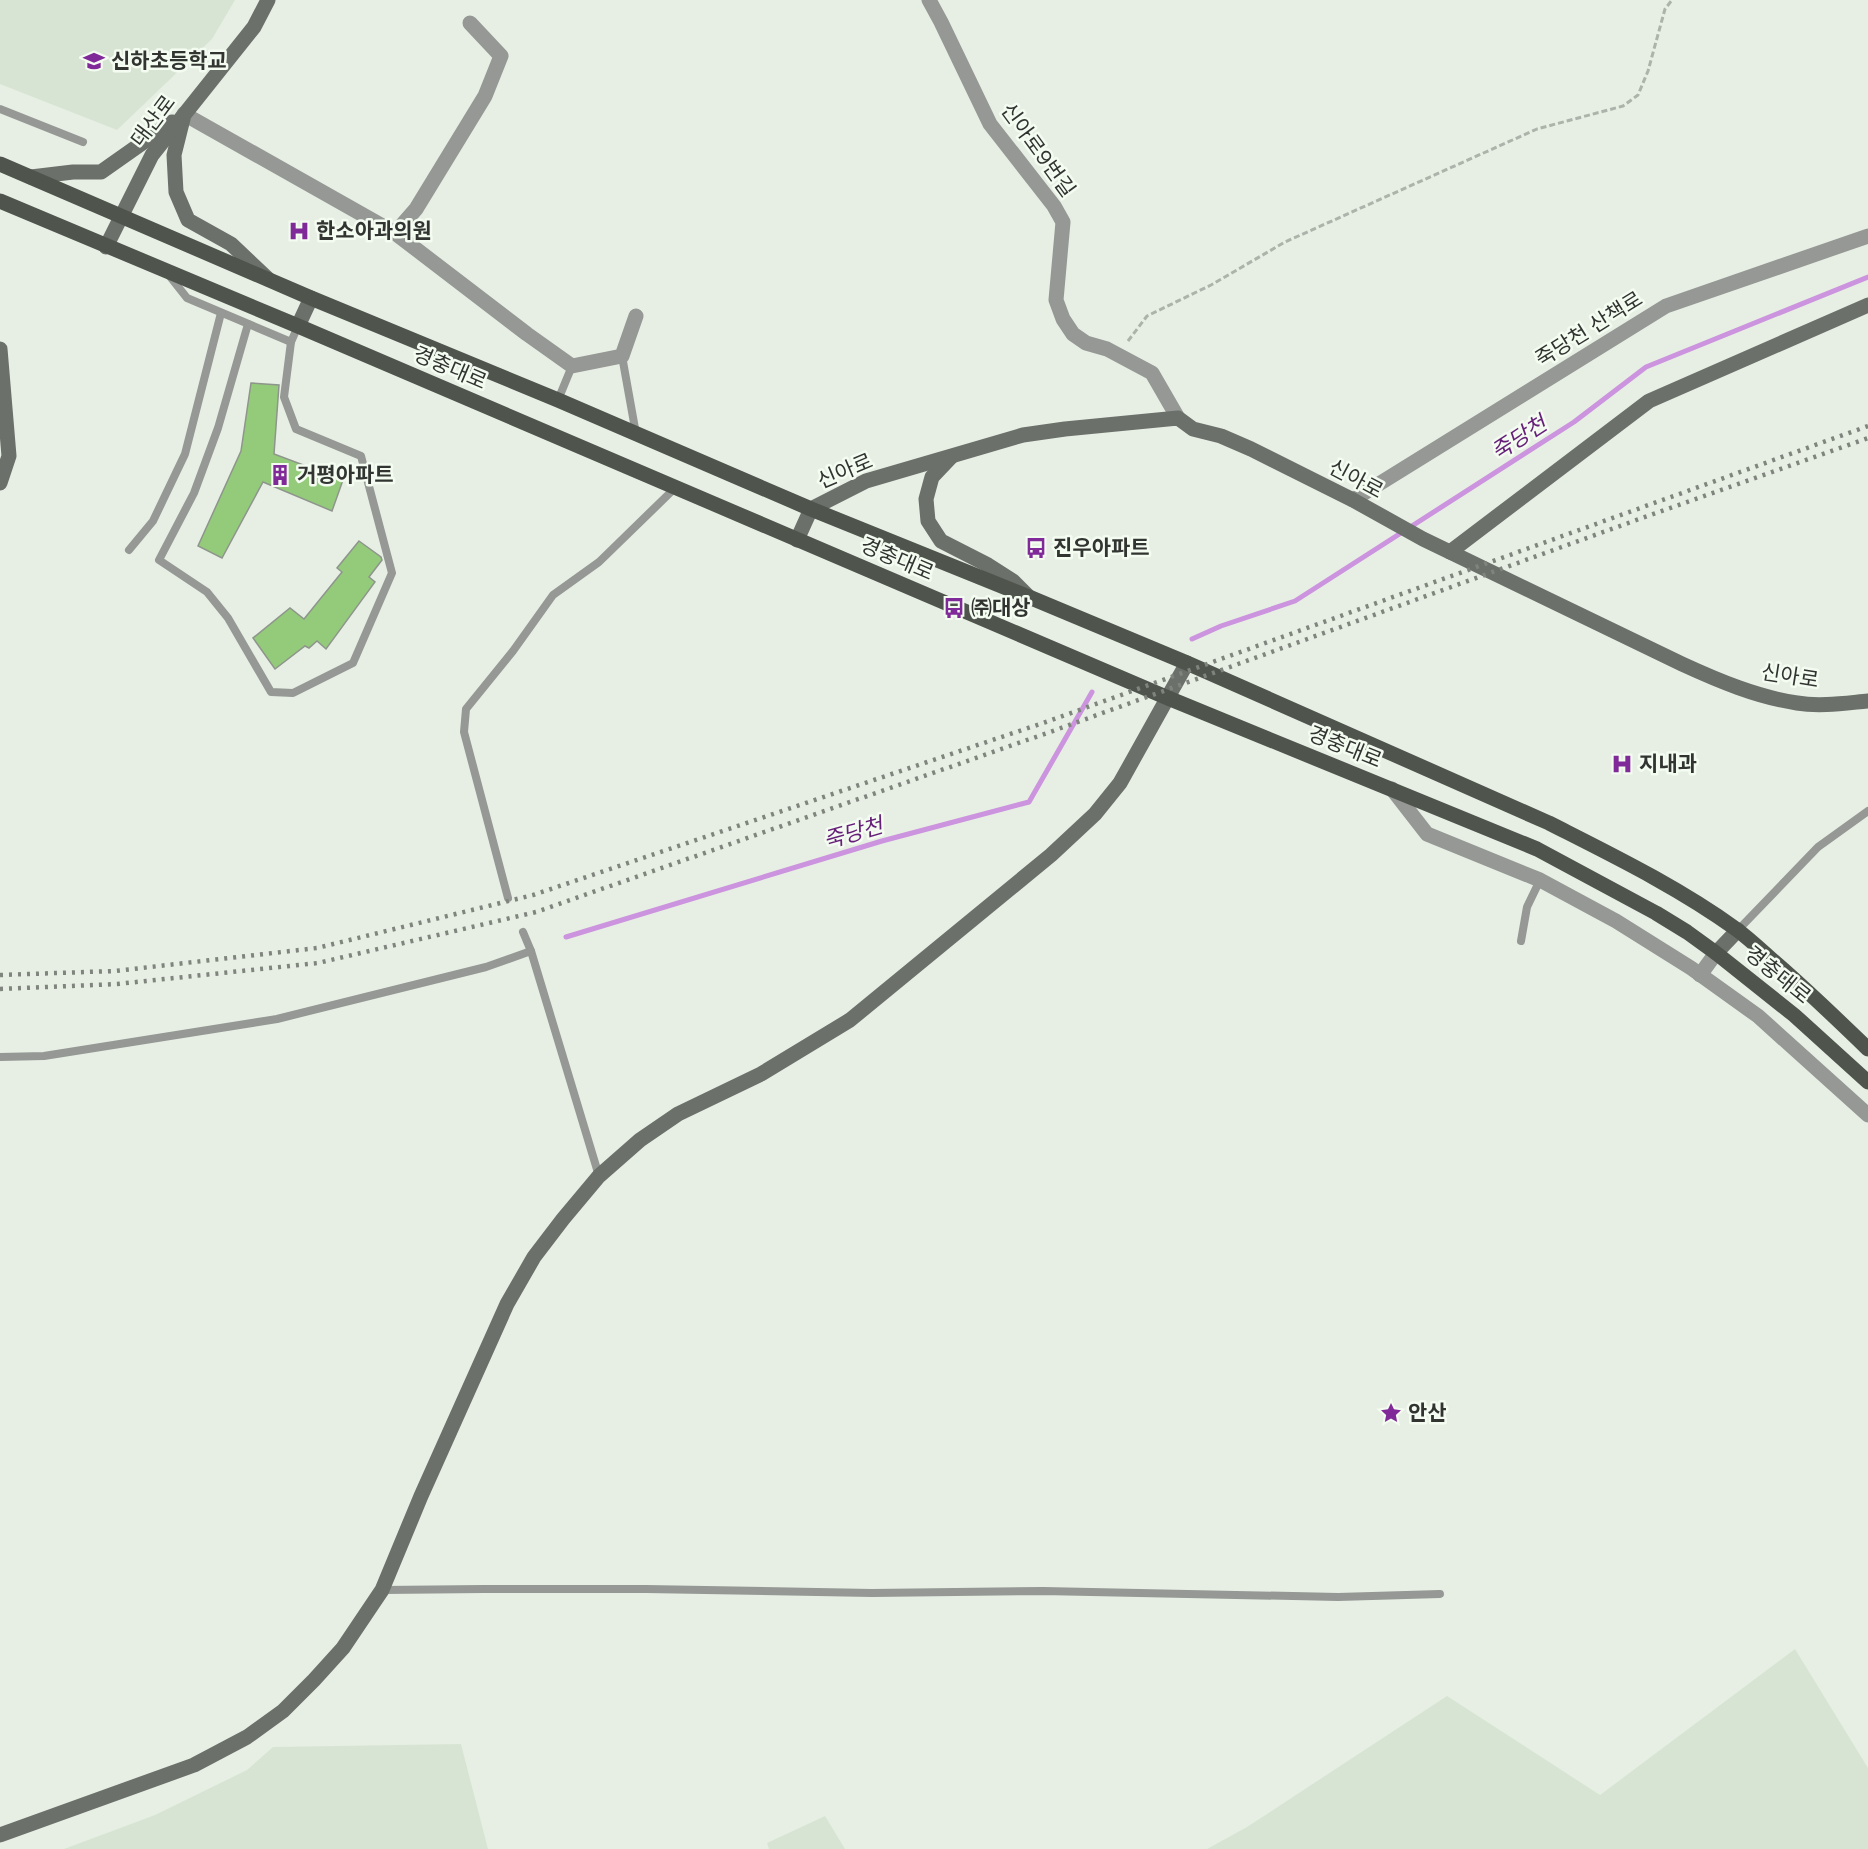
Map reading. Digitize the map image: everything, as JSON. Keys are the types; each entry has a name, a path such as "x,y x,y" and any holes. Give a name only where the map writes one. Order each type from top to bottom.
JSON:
{"main road":[{"name":"경충대로","path":"0,164 310,298 1187,663 1549,823 1608,853 1708,910 1738,930 1814,997 1868,1049"},
{"name":"경충대로","path":"0,201 1168,698 1537,849 1656,913 1716,953 1794,1014 1868,1082"}],"street":[{"name":"대산로","path":"106,247 152,155 254,27 268,0"},
{"name":"신아로9번길","path":"929,0 990,124 1054,206 1063,222 1056,300 1063,319 1073,334 1086,343 1107,349 1152,373 1178,418"},
{"path":"395,233 416,209 485,96 501,56 470,23"},
{"path":"31,177 73,172 100,172 184,114"},
{"path":"184,114 395,233 572,366 622,356 636,316"},
{"path":"184,114 174,155 176,192 188,220 231,244 269,280"},
{"name":"죽당천 산책로","path":"1353,500 1666,306 1868,236"},
{"path":"298,326 310,298"},
{"path":"1450,552 1649,401 1868,305"},
{"path":"0,349 3,407 9,456 0,483"},
{"name":"신아로","path":"811,508 866,482 1023,435 1178,418 1193,429 1221,436 1353,500 1423,539 1724,683 1800,704 1868,701"},
{"path":"953,455 932,477 926,499 928,521 941,541 988,565 1013,581 1029,597"},
{"path":"797,540 811,508"},
{"path":"0,1835 194,1765 247,1737 283,1711 343,1648 382,1590 421,1496 507,1304 534,1257 599,1176 640,1140 678,1114 761,1074 850,1020 1051,855 1095,814 1120,783 1187,663"},
{"path":"1392,789 1427,834 1540,880 1616,921 1700,975 1758,1016 1868,1115"},
{"path":"1700,975 1716,953 1738,930"}],"lane":[{"path":"0,110 83,142"},
{"path":"166,272 187,298 291,342"},
{"path":"129,550 153,520 185,454 221,313"},
{"path":"248,324 218,428 194,493 159,561 207,592 228,618 271,692 293,693 353,663 392,573 361,456 296,429 284,397 291,342 298,326"},
{"path":"622,356 637,434"},
{"path":"558,400 572,366"},
{"path":"508,898 464,732 466,709 513,651 553,595 599,562 675,488"},
{"path":"1738,930 1818,847 1868,810"},
{"path":"1521,941 1527,908 1540,880"},
{"path":"523,932 531,951 599,1176"},
{"path":"0,1057 44,1056 277,1019 486,968 531,951"},
{"path":"382,1590 484,1588 872,1593 1043,1591 1338,1598 1440,1594"}],"path":[{"path":"1118,354 1147,316 1211,285 1285,242 1538,129 1623,106 1638,95 1648,71 1665,9 1672,0"}],"shaded area":[{"name":"신하초등학교","path":"0,0 235,0 212,39 117,130 0,84"},
{"path":"1795,1649 1868,1768 1868,1849 1207,1849 1247,1827 1447,1696 1600,1795"},
{"path":"461,1744 488,1849 64,1849 155,1815 247,1770 273,1747"},
{"path":"825,1816 845,1849 769,1849 767,1843"}],"building":[{"name":"거평아파트","path":"251,383 279,385 274,454 343,480 332,511 263,482 222,558 198,546 241,451"},
{"name":"거평아파트","path":"359,541 381,557 382,560 369,577 375,582 326,649 317,641 309,648 305,646 275,669 253,638 290,608 304,619 342,572 337,568"}],"waterway":[{"name":"죽당천","path":"1192,639 1221,626 1295,601 1574,422 1646,367 1868,277"},
{"name":"죽당천","path":"566,937 882,841 1029,802 1092,692"}],"railway":[{"path":"0,975 115,971 317,948 533,895 1046,722 1868,426"},
{"path":"0,989 117,984 318,963 536,912 1050,732 1868,438"}],"place":[{"name":"신하초등학교","path":"94,61"},
{"name":"한소아과의원","path":"299,231"},
{"name":"거평아파트","path":"280,475"},
{"name":"진우아파트","path":"1036,548"},
{"name":"㈜대상","path":"954,608"},
{"name":"지내과","path":"1622,764"},
{"name":"안산","path":"1391,1413"}]}
